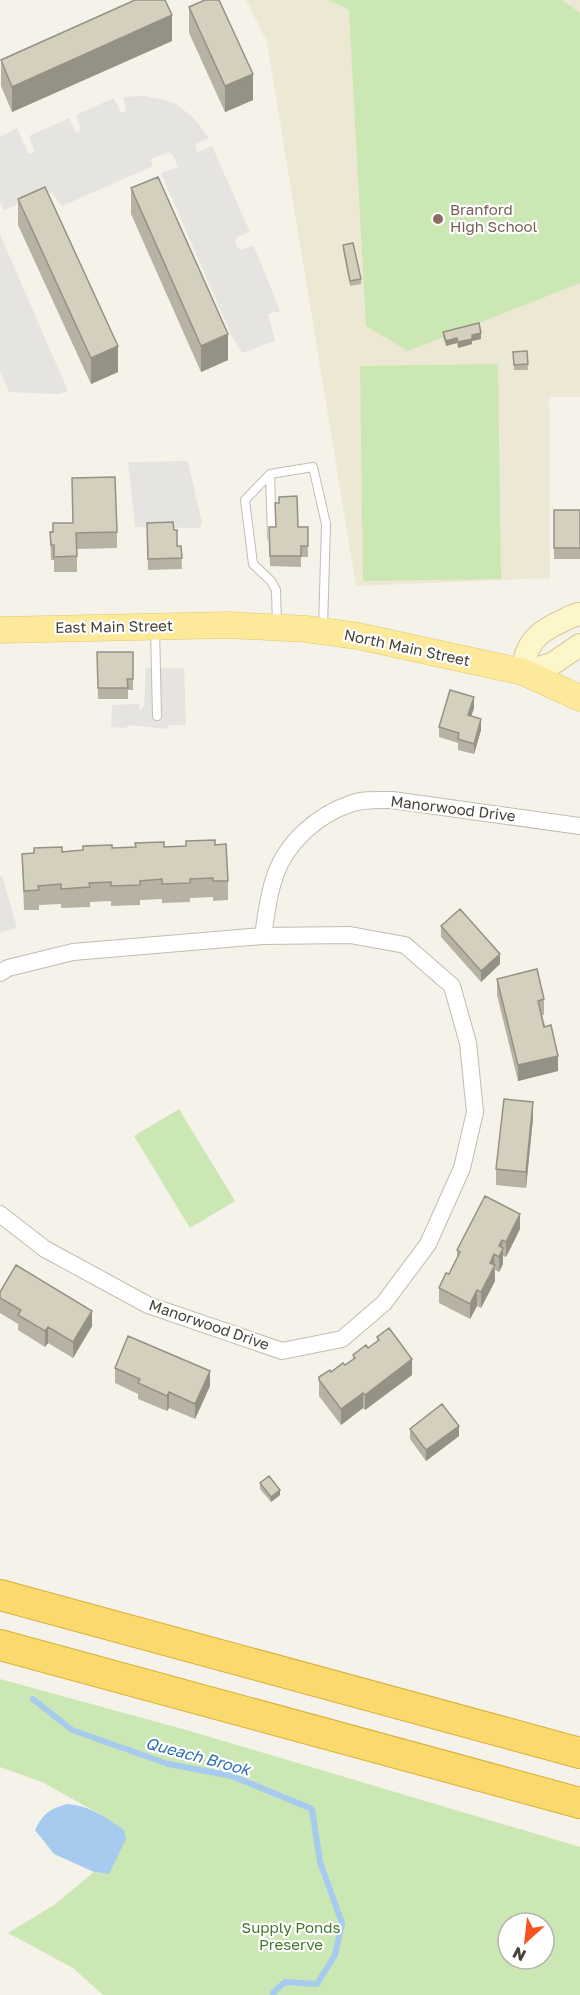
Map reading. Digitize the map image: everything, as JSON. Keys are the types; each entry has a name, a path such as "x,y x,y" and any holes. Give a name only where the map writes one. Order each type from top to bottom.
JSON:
{"highway":[{"path":"0,1596 580,1753"},
{"path":"0,1645 580,1803"}],"main road":[{"name":"North Main Street","path":"229,625 323,631 358,636 523,672 580,698"},
{"name":"East Main Street","path":"0,630 229,625"}],"street":[{"path":"580,614 550,626 534,639 524,659 523,672 552,664 580,645"},
{"name":"Manorwood Drive","path":"263,936 275,875 288,851 316,821 351,803 392,800 580,826"},
{"name":"Manorwood Drive","path":"0,973 8,968 73,952 263,936 350,935 405,945 452,986 468,1043 475,1112 462,1168 428,1244 384,1303 342,1339 282,1351 148,1305 45,1249 0,1214"}],"lane":[{"path":"277,628 276,590 267,577 253,564 245,500 270,474 313,467 326,524 323,631"},
{"path":"270,474 272,538"},
{"path":"267,577 272,567"},
{"path":"155,628 157,716"}],"shaded area":[{"name":"Branford High School","path":"246,0 580,0 580,397 549,397 550,578 356,586 267,42"},
{"path":"144,96 176,104 194,118 209,138 196,144 196,149 198,152 212,146 250,232 237,237 235,242 242,250 253,245 260,261 280,311 268,314 275,341 242,353 233,339 161,173 178,167 173,155 169,152 151,159 153,166 62,206 52,193 48,192 4,210 0,202 0,137 17,128 28,153 31,154 34,150 29,136 69,118 76,133 80,131 80,128 76,115 114,98 121,113 125,112 123,97"},
{"path":"0,234 68,391 59,394 9,392 0,371"},
{"path":"188,461 202,523 200,528 135,527 128,462"},
{"path":"146,668 184,668 186,725 170,725 165,729 131,725 124,728 111,727 112,705 139,704 140,711 144,706"},
{"path":"2,875 17,928 0,932 0,876"}],"green space":[{"path":"329,0 562,0 580,13 580,283 408,351 366,326 349,10"},
{"path":"498,364 501,579 363,581 360,366"},
{"path":"179,1109 235,1201 190,1228 134,1136"},
{"name":"Supply Ponds Preserve","path":"0,1679 190,1731 580,1847 580,1995 103,1995 73,1968 8,1933 54,1905 94,1872 109,1874 107,1818 42,1782 0,1767"}],"water":[{"path":"67,1804 91,1810 124,1830 126,1839 109,1874 94,1872 54,1854 35,1830 47,1813"}],"building":[{"path":"135,0 165,0 172,15 12,87 1,60"},
{"path":"205,0 219,0 253,74 225,86 189,7"},
{"path":"158,177 228,334 201,346 131,188"},
{"path":"45,187 118,346 91,358 18,199"},
{"path":"353,243 361,279 350,281 343,245"},
{"path":"479,323 481,333 472,335 472,339 458,342 457,338 446,341 443,332"},
{"path":"527,351 528,364 514,365 513,352"},
{"path":"115,477 117,532 76,533 77,556 54,557 54,545 51,545 50,532 53,532 53,523 73,523 72,478"},
{"path":"297,496 298,527 308,527 308,546 301,546 301,556 270,556 269,527 276,527 275,503 279,503 279,497"},
{"path":"554,510 580,510 580,548 554,548"},
{"path":"173,522 174,530 177,530 177,546 181,546 182,558 148,559 147,523"},
{"path":"97,652 133,652 133,679 127,679 128,688 98,688"},
{"path":"450,690 474,697 468,715 481,719 474,744 458,739 459,733 439,727"},
{"path":"215,840 215,845 226,844 228,881 213,881 213,878 190,879 190,883 162,884 162,879 140,881 140,885 111,886 111,882 89,883 90,887 61,889 61,884 38,886 39,890 24,891 22,854 34,853 34,848 62,847 62,852 83,850 83,846 136,847 135,843 164,842 164,847 186,846 186,841"},
{"path":"460,909 500,954 481,971 441,926"},
{"path":"537,969 544,999 538,1001 544,1027 551,1025 558,1056 518,1065 497,979"},
{"path":"504,1099 533,1102 526,1172 496,1169"},
{"path":"485,1196 520,1214 506,1242 502,1240 499,1246 503,1248 499,1257 494,1254 490,1263 495,1265 481,1292 477,1290 470,1304 439,1288 460,1252 457,1250"},
{"path":"16,1265 92,1311 73,1342 48,1327 45,1331 18,1315 21,1310 0,1298 0,1292"},
{"path":"389,1328 412,1359 365,1395 363,1393 341,1409 319,1377 355,1358 353,1355 366,1345 368,1348 379,1340 377,1337"},
{"path":"128,1336 210,1371 195,1404 169,1392 167,1396 138,1383 140,1379 115,1368"},
{"path":"442,1404 459,1426 426,1450 410,1429"},
{"path":"269,1476 280,1490 271,1497 260,1483"}],"waterway":[{"name":"Queach Brook","path":"33,1699 72,1730 168,1764 232,1776 312,1809 320,1862 342,1923 335,1955 317,1984 285,1982 273,1995"}],"place":[{"name":"Branford High School","path":"438,219"}]}
